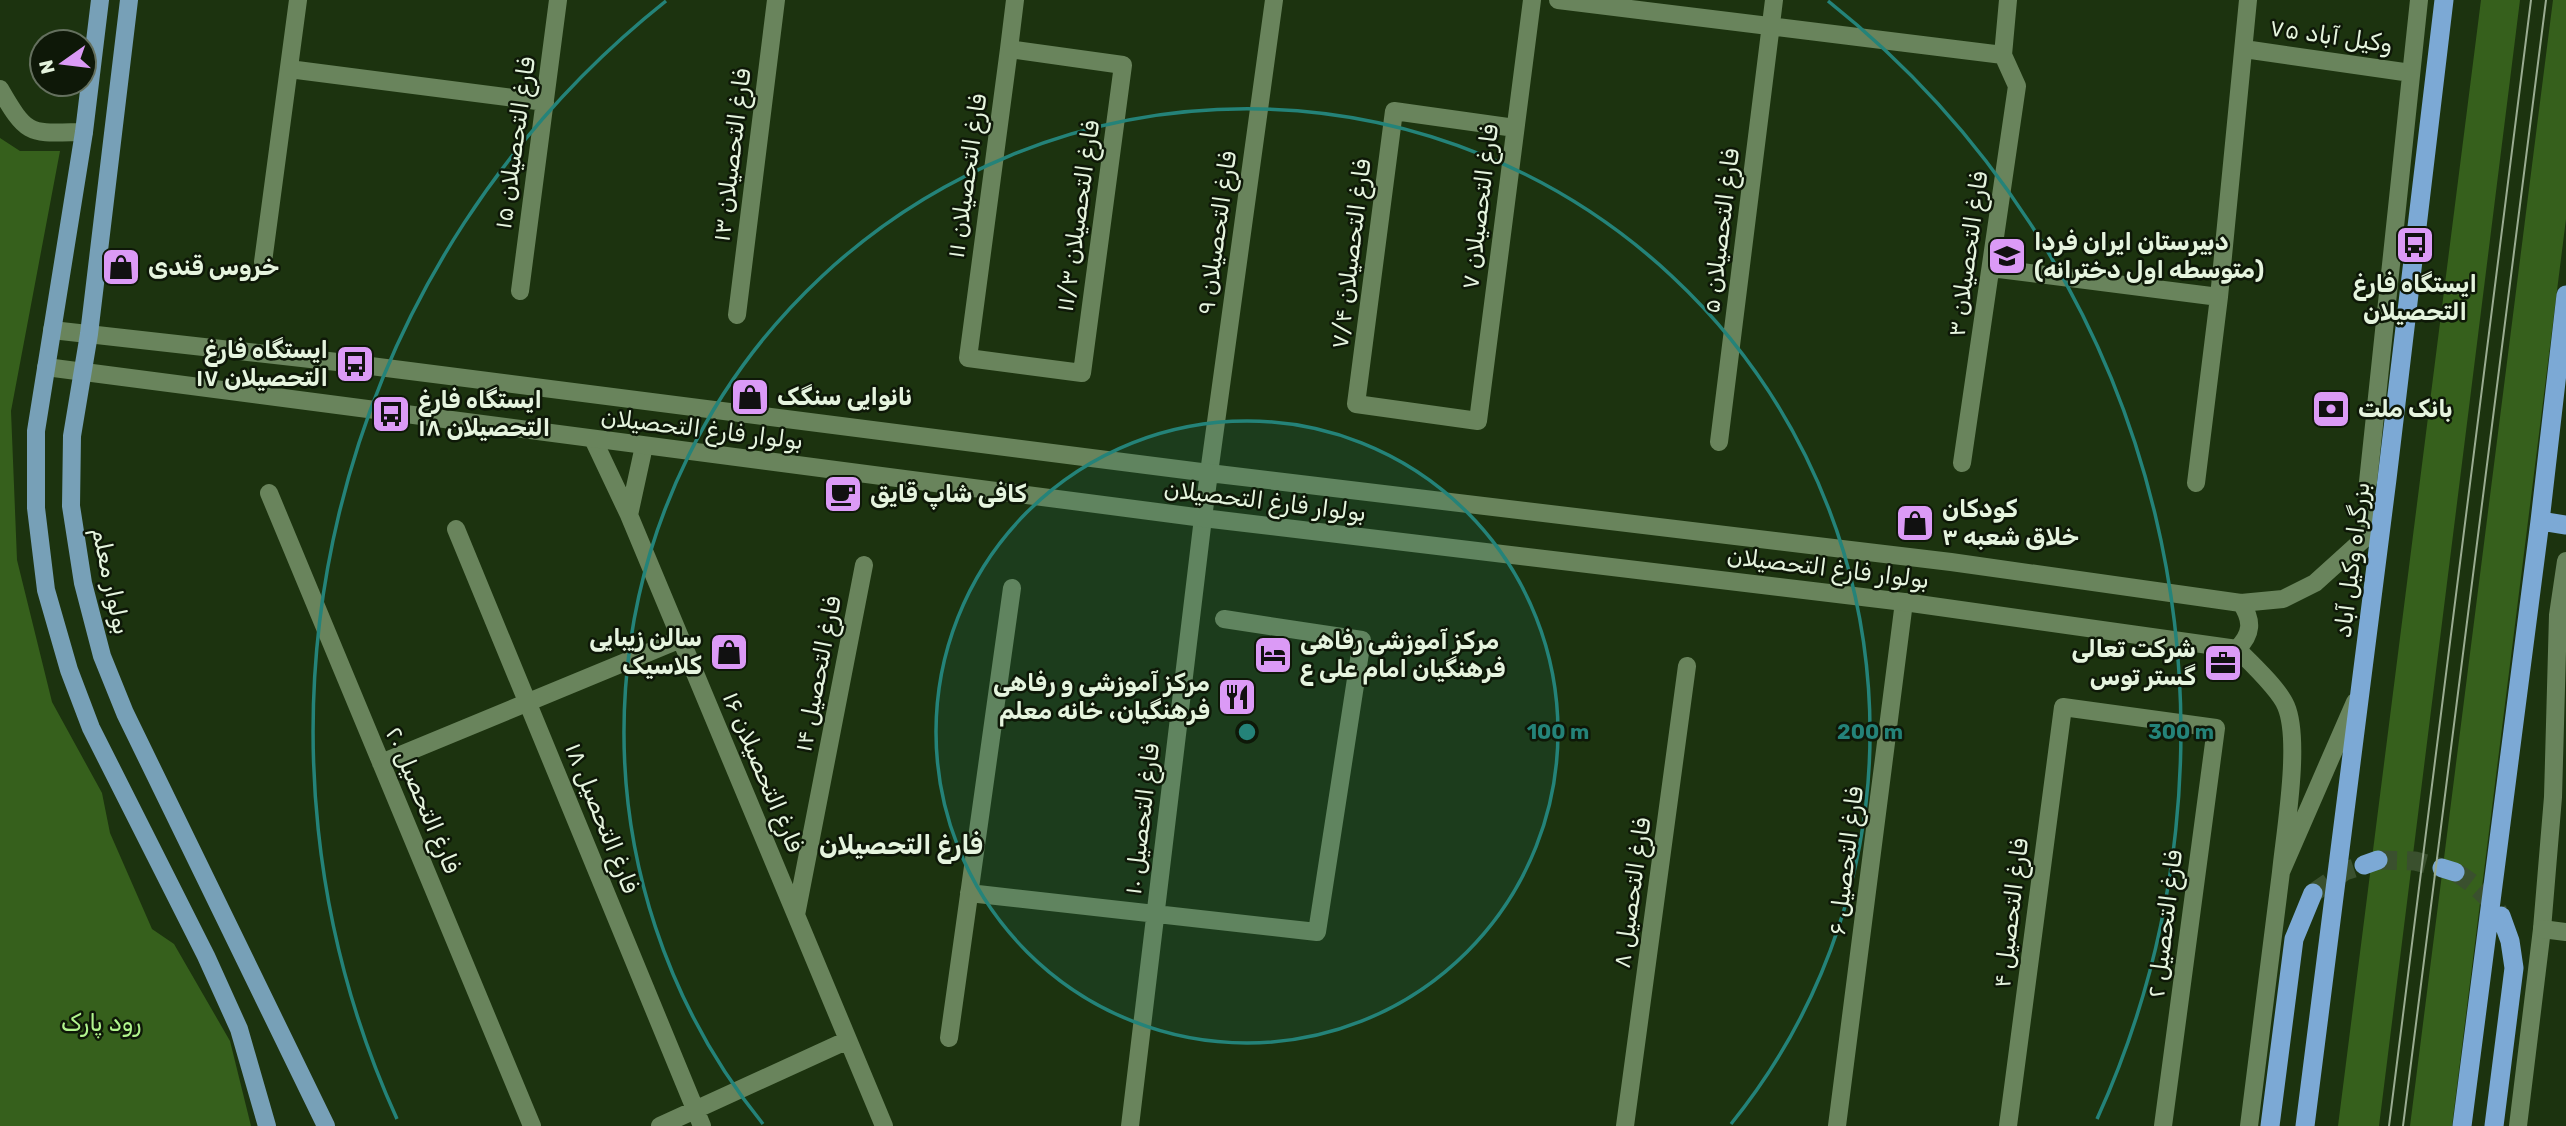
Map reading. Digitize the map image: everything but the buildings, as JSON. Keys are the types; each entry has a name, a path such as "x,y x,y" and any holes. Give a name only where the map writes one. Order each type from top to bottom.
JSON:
{"highway":[{"name":"بزرگراه وکیل آباد","path":"2305,1126 2359,693 2377,480 2401,364 2444,0"},
{"path":"2462,1126 2540,521 2566,295"},
{"path":"2540,521 2566,525"},
{"path":"2270,1126 2294,939 2313,894"},
{"path":"2494,1126 2514,968 2510,941 2501,916"}],"main road":[{"path":"100,0 84,132 36,431 36,508 46,590 69,670 92,728 206,956 239,1029 267,1126"},
{"name":"بولوار معلم","path":"129,0 89,334 72,436 71,506 83,583 102,656 143,749 326,1126"}],"street":[{"path":"263,262 298,0"},
{"name":"فارغ التحصیلان ۱۵","path":"520,292 558,0"},
{"name":"فارغ التحصیلان ۱۳","path":"737,315 776,0"},
{"name":"فارغ التحصیلان ۱۱","path":"1015,0 968,358 1082,373"},
{"name":"فارغ التحصیلان ۹","path":"1203,519 1274,0"},
{"name":"فارغ التحصیلان ۷","path":"1478,421 1532,0"},
{"path":"1558,0 2003,55 2008,0"},
{"name":"فارغ التحصیلان ۵","path":"1719,442 1774,0"},
{"path":"2196,483 2220,297 2248,0"},
{"name":"بولوار فارغ التحصیلان","path":"52,330 368,365 1209,474 1951,562 2241,603 2283,599 2315,583 2367,536 2377,480 2383,336 2419,0"},
{"name":"فارغ التحصیلان ۱۱/۳","path":"1009,49 1123,65 1082,373"},
{"name":"وکیل آباد ۷۵","path":"2244,49 2412,73"},
{"name":"فارغ التحصیلان ۳","path":"1962,463 2017,86 2003,55"},
{"path":"289,69 545,102"},
{"path":"0,89 18,119 38,133 84,132"},
{"name":"فارغ التحصیلان ۷/۴","path":"1478,421 1356,404 1394,111 1515,128"},
{"path":"2407,115 2430,117"},
{"path":"1991,268 2220,297"},
{"path":"2383,336 2401,364"},
{"name":"بولوار فارغ التحصیلان","path":"46,367 1203,519 1903,602 2237,649"},
{"name":"فارغ التحصیلان ۱۶","path":"593,439 629,515 884,1126"},
{"path":"629,515 644,446"},
{"name":"فارغ التحصیل ۲۰","path":"269,494 532,1126"},
{"name":"فارغ التحصیل ۱۰","path":"1130,1126 1203,519"},
{"name":"فارغ التحصیل ۱۸","path":"456,529 699,1118"},
{"path":"2518,1126 2542,929 2553,797 2558,615 2566,561"},
{"name":"فارغ التحصیل ۱۴","path":"796,915 864,565"},
{"path":"949,1038 1012,588"},
{"name":"فارغ التحصیل ۶","path":"1837,1126 1903,602"},
{"path":"2241,603 2249,614 2251,627 2247,640 2237,649 2286,706 2293,744 2281,872 2249,1126"},
{"path":"969,893 1317,932 1362,640 1224,619"},
{"path":"381,763 681,639"},
{"name":"فارغ التحصیل ۸","path":"1625,1126 1687,666"},
{"path":"2281,872 2359,693"},
{"name":"فارغ التحصیل ۴","path":"2008,1126 2063,707 2216,728"},
{"name":"فارغ التحصیل ۲","path":"2164,1126 2216,728"},
{"path":"2542,929 2566,932"},
{"path":"660,1126 699,1118 848,1040"}],"green space":[{"path":"2481,0 2520,0 2379,1126 2338,1126"},
{"path":"2553,0 2566,0 2566,219 2452,1126 2410,1126"},
{"name":"رود پارک","path":"0,138 20,151 60,151 11,411 17,560 52,702 102,793 110,833 152,929 174,944 230,1041 251,1126 0,1126"}],"tunnel":[{"path":"2378,860 2415,861 2442,868"},
{"path":"2313,893 2345,871 2364,865"},
{"path":"2455,872 2480,890 2499,913"}],"tram line":[{"path":"2389,1126 2531,0"},
{"path":"2403,1126 2546,0"}],"place":[{"name":"ایستگاه فارغ التحصیلان","path":"2415,245"},
{"name":"دبیرستان ایران فردا (متوسطه اول دخترانه)","path":"2007,256"},
{"name":"خروس قندی","path":"121,267"},
{"name":"ایستگاه فارغ التحصیلان ۱۷","path":"355,364"},
{"name":"نانوایی سنگک","path":"750,397"},
{"name":"بانک ملت","path":"2331,409"},
{"name":"ایستگاه فارغ التحصیلان ۱۸","path":"391,414"},
{"name":"کافی شاپ قایق","path":"843,494"},
{"name":"کودکان خلاق شعبه ۳","path":"1915,523"},
{"name":"سالن زیبایی کلاسیک","path":"729,652"},
{"name":"مرکز آموزشی رفاهی فرهنگیان امام علی ع","path":"1273,655"},
{"name":"شرکت تعالی گستر توس","path":"2223,663"},
{"name":"مرکز آموزشی و رفاهی فرهنگیان، خانه معلم","path":"1237,697"}],"district":[{"name":"فارغ التحصیلان","path":"901,845"}]}
